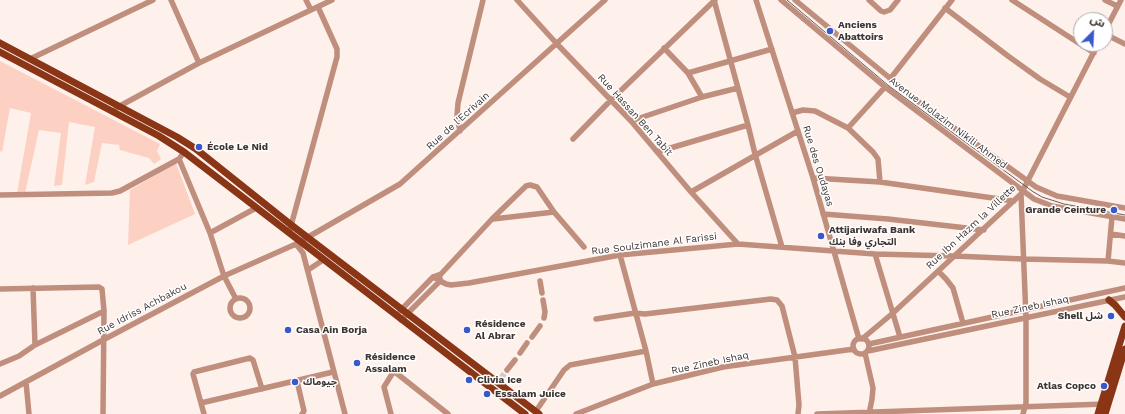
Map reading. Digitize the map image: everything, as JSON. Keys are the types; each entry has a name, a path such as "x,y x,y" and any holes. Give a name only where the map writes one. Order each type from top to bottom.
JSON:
{"main road":[{"path":"0,43 116,109 184,152 289,233 298,242 525,414"},
{"path":"0,52 177,137 196,149 290,224 499,380 537,412"},
{"path":"1109,300 1115,304 1125,317"},
{"path":"1105,414 1105,404 1125,326"},
{"path":"1098,414 1105,404 1125,349"}],"street":[{"path":"30,59 153,0"},
{"path":"171,0 199,63"},
{"path":"306,0 311,10"},
{"path":"116,109 199,63 332,0"},
{"path":"460,131 457,110 458,103 483,0"},
{"name":"Rue Hassan Ben Tabit","path":"517,0 631,121 691,192 738,244"},
{"name":"Rue de l'Ecrivain","path":"298,242 394,189 606,0"},
{"path":"573,139 714,0 755,154 782,246"},
{"name":"Rue des Oudayas","path":"756,0 813,178 833,250 861,339"},
{"name":"Avenue Molazim Nikili Ahmed","path":"781,0 885,87 1022,192 1034,199 1052,206 1125,219"},
{"name":"Avenue Molazim Nikili Ahmed","path":"795,0 925,107 1028,181 1044,191 1057,196 1125,208"},
{"path":"869,0 884,12 890,10 898,0"},
{"path":"890,79 952,0"},
{"path":"1012,0 1094,53"},
{"path":"1105,0 1117,6"},
{"path":"1113,14 1121,0"},
{"path":"289,233 290,224 337,57 337,49 318,7"},
{"path":"945,8 1040,79 1070,97"},
{"path":"1113,38 1125,44"},
{"path":"664,48 688,73 702,98"},
{"path":"688,73 772,49"},
{"name":"Rue Ibn Hazm la Villette","path":"861,339 893,313 984,230 1022,192 1094,53"},
{"path":"848,128 885,87"},
{"path":"631,121 738,88"},
{"path":"792,113 802,110 815,111 848,128 873,152 878,159 880,182"},
{"path":"657,152 748,125"},
{"path":"691,192 755,154 798,132"},
{"path":"0,195 112,193 179,159 184,152"},
{"path":"179,159 210,233 224,276 236,299"},
{"path":"813,178 880,182 1014,201"},
{"path":"399,318 433,276 441,274 492,219 526,186 530,185 537,187 554,212 584,246"},
{"path":"1022,192 1023,259 1026,309 1026,406 1023,414"},
{"path":"210,233 256,208"},
{"path":"492,219 554,212"},
{"path":"824,214 888,219 984,230"},
{"path":"1108,261 1112,217"},
{"path":"1111,234 1125,236"},
{"path":"298,242 308,270 345,414"},
{"name":"Rue Idriss Achbakou","path":"0,396 224,276 298,242"},
{"name":"Rue Soulzimane Al Farissi","path":"433,276 446,284 457,284 538,271 620,255 738,244 876,254 1125,262"},
{"path":"876,254 900,337"},
{"path":"620,255 646,351 653,384"},
{"path":"308,270 323,260"},
{"path":"938,271 953,288 963,323"},
{"path":"405,311 440,281 441,274"},
{"path":"540,281 542,293"},
{"path":"32,288 35,345"},
{"name":"Rue Zineb Ishaq","path":"868,344 1125,288"},
{"path":"0,289 102,289 104,311 103,414"},
{"name":"Rue Zineb Ishaq","path":"866,352 1125,297"},
{"path":"596,319 635,313 645,314 774,299 780,302 782,306 795,357 798,414"},
{"path":"543,300 545,312 544,318"},
{"path":"0,364 19,356 35,345 104,311"},
{"path":"532,337 540,326"},
{"path":"866,352 859,354 854,349 854,344 861,339 866,341 868,344 866,352 873,388 869,413"},
{"path":"520,353 527,343"},
{"name":"Rue Zineb Ishaq","path":"576,414 653,384 723,367 854,349"},
{"path":"537,412 564,370 570,364 646,351"},
{"path":"204,414 193,373 250,358 253,360 262,389"},
{"path":"507,370 515,360"},
{"path":"201,403 334,372"},
{"path":"391,414 384,387 392,374 395,372 448,414"},
{"path":"297,381 304,411 302,414"},
{"path":"26,382 29,414"},
{"path":"817,414 1105,404"}],"shaded area":[{"path":"0,61 160,144 157,151 161,159 154,164 149,158 120,150 119,145 102,143 94,182 85,185 95,127 69,122 62,185 54,186 61,133 39,130 25,193 17,193 31,113 10,108 2,152 0,151"},
{"path":"176,163 195,214 128,245 130,190"}],"tunnel":[{"path":"501,378 507,370"}],"tram line":[{"path":"787,0 889,86 1032,191 1042,197 1064,204 1125,215"}],"place":[{"name":"Anciens Abattoirs","path":"830,31"},
{"name":"École Le Nid","path":"199,147"},
{"name":"Grande Ceinture","path":"1114,210"},
{"name":"Attijariwafa Bank التجاري وفا بنك","path":"821,236"},
{"name":"Shell شل","path":"1111,316"},
{"name":"Casa Ain Borja","path":"288,330"},
{"name":"Résidence Al Abrar","path":"467,330"},
{"name":"Résidence Assalam","path":"357,363"},
{"name":"Clivia Ice","path":"469,380"},
{"name":"جيوماك","path":"295,382"},
{"name":"Atlas Copco","path":"1104,386"},
{"name":"Essalam Juice","path":"487,394"}]}
